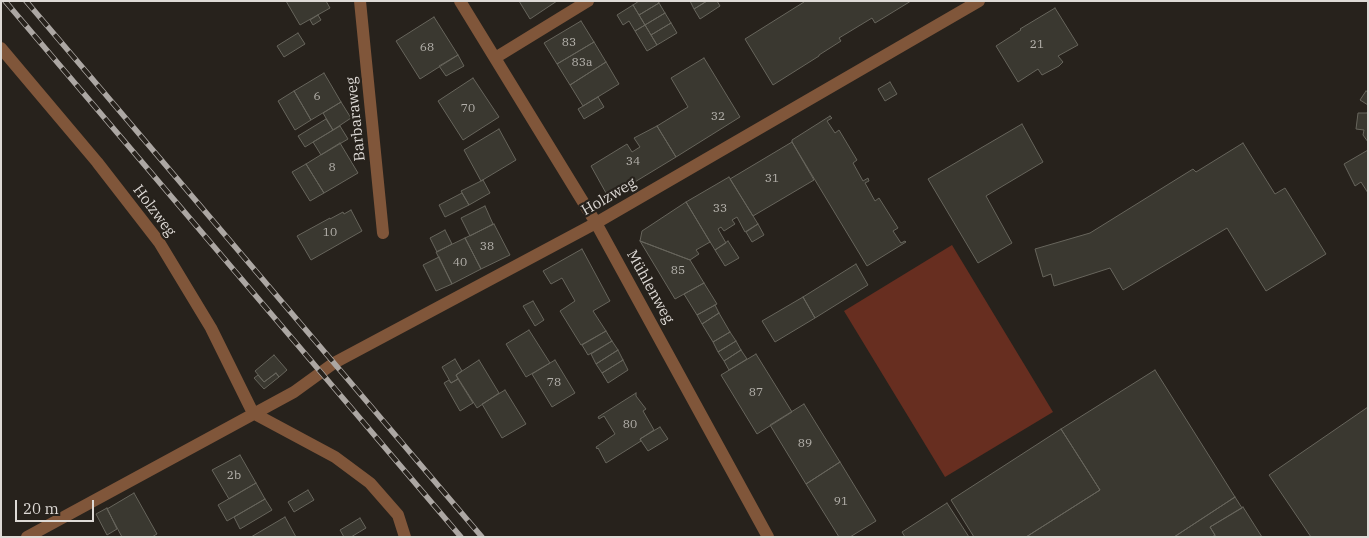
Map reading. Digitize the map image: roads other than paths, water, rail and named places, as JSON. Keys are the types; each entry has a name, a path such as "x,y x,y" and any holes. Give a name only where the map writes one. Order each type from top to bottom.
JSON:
{"street":[{"name":"Barbaraweg","path":"360,1 383,233"},
{"name":"Mühlenweg","path":"460,1 596,223 768,537"},
{"path":"495,58 588,1"},
{"name":"Holzweg","path":"28,537 252,413 294,392 334,363 596,223 979,1"},
{"name":"Holzweg","path":"1,48 97,162 158,242 212,328 252,413"},
{"path":"252,413 335,457 370,484 398,515 405,537"}],"railway":[{"path":"5,1 461,537"},
{"path":"26,1 482,537"}]}
